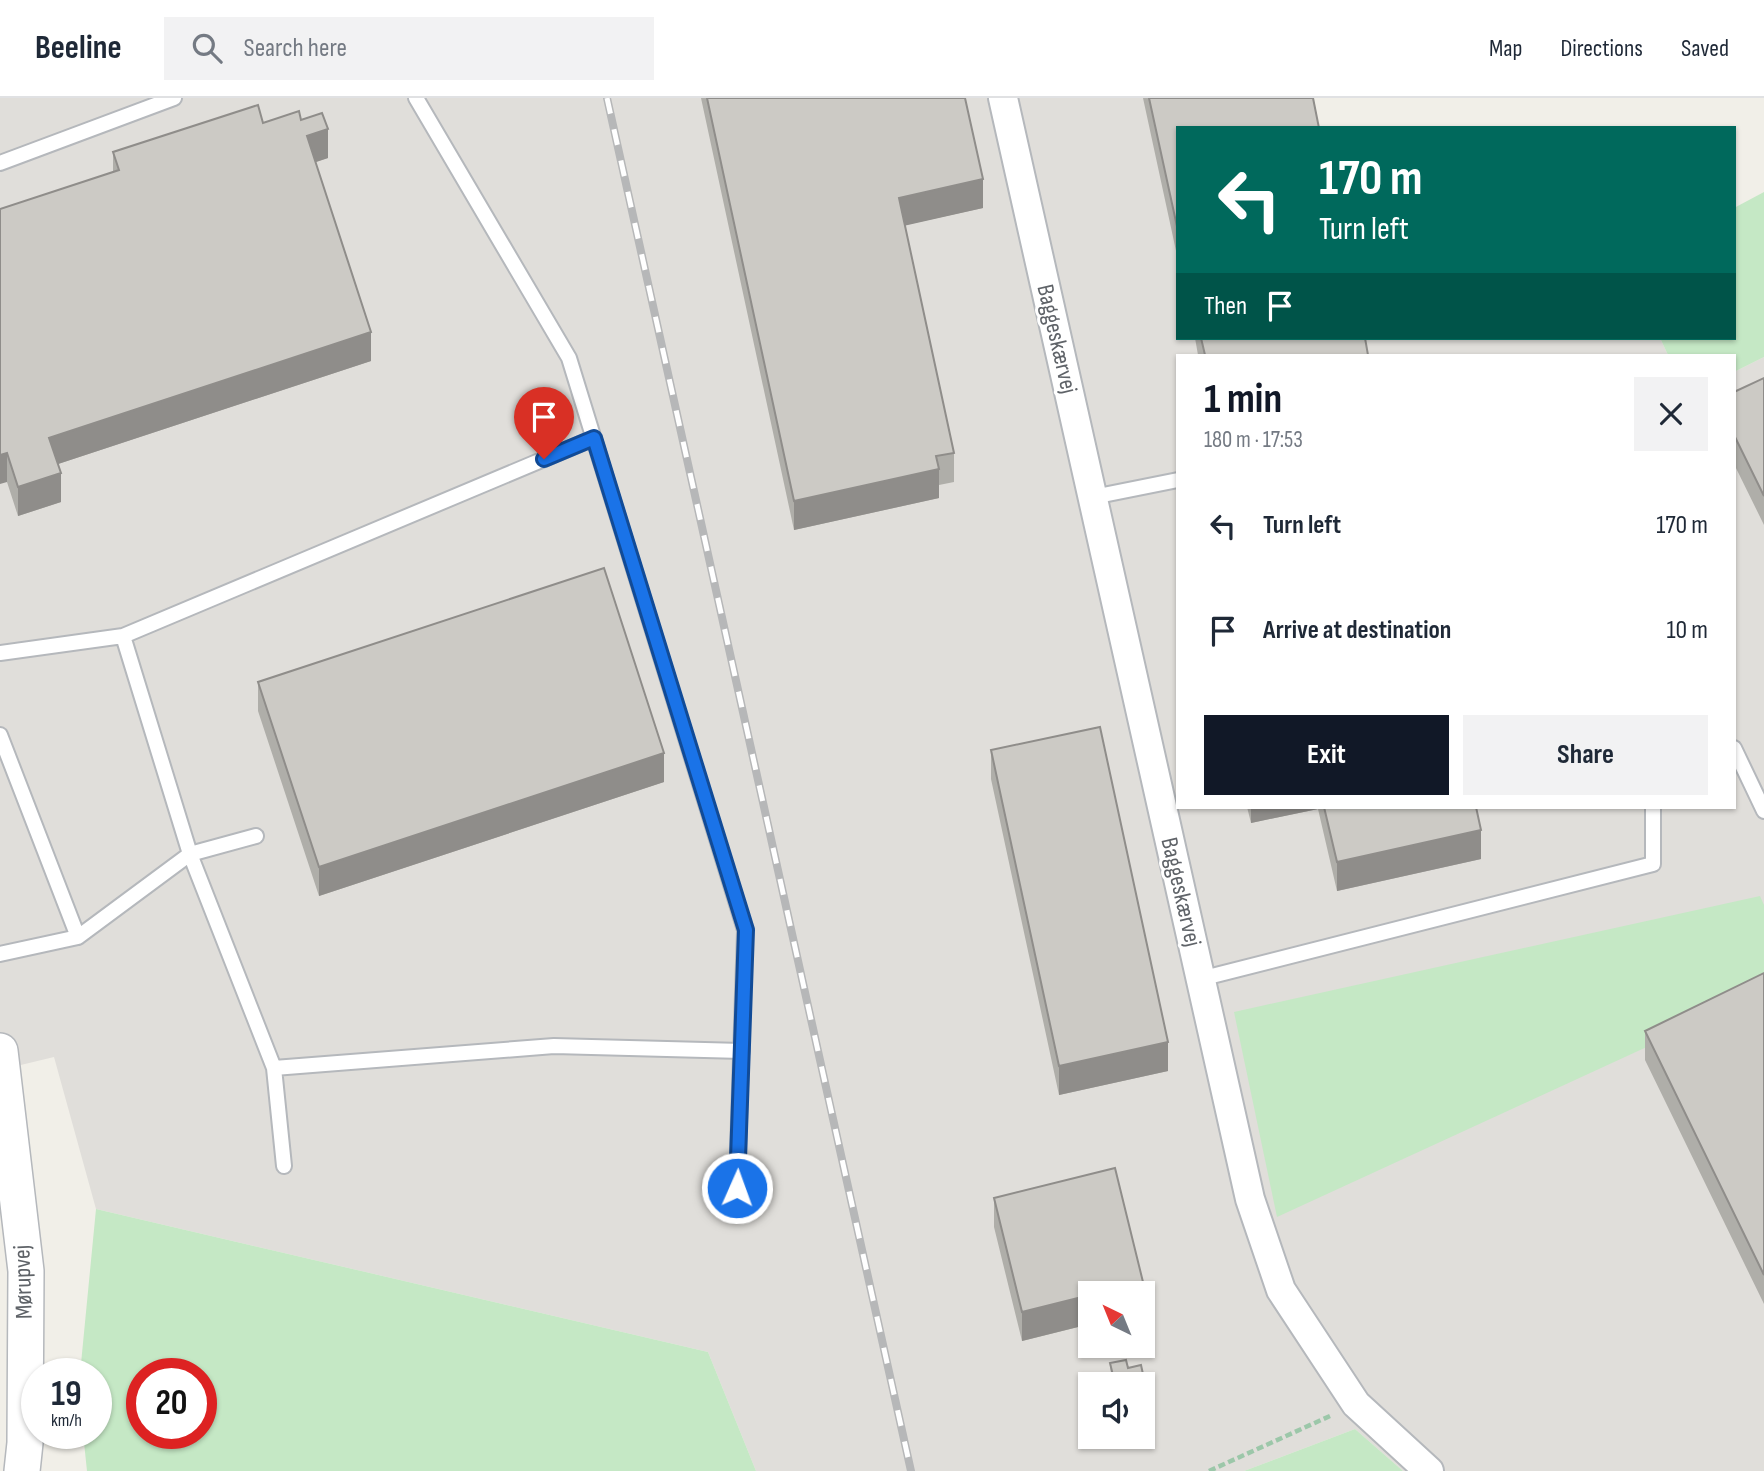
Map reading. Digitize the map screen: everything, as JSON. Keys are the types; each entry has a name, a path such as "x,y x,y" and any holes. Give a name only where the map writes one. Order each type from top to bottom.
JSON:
{"street":[{"name":"Baggeskærvej","path":"1003,98 1250,1199 1281,1290 1356,1404 1429,1471"},
{"name":"Mørupvej","path":"0,1051 26,1271 25,1443 22,1471"}],"lane":[{"path":"0,163 174,98"},
{"path":"416,98 569,358 746,930 736,1215"},
{"path":"0,653 123,636 594,438"},
{"path":"1093,497 1176,480"},
{"path":"123,636 190,854 274,1068 284,1166"},
{"path":"0,735 78,937"},
{"path":"1736,752 1764,811"},
{"path":"1200,979 1653,863 1653,809"},
{"path":"0,954 78,937 190,854 256,836"},
{"path":"274,1068 554,1046 742,1051"}],"path":[{"path":"1209,1471 1356,1404"}],"shaded area":[{"path":"0,98 1314,98 1319,126 1176,126 1176,340 1661,340 1668,354 1176,354 1176,809 1736,809 1736,371 1764,357 1764,1471 1403,1471 1355,1429 1244,1471 756,1471 708,1352 96,1209 54,1057 0,1070"}],"green space":[{"path":"1764,192 1764,357 1736,371 1736,354 1668,354 1661,340 1736,340 1736,207"},
{"path":"1760,896 1764,905 1764,993 1277,1217 1234,1012"},
{"path":"96,1209 708,1352 756,1471 87,1471 85,1449 112,1449 112,1358 82,1358"},
{"path":"1355,1429 1403,1471 1244,1471"}],"building":[{"path":"707,98 965,98 983,179 899,198 954,453 936,456 939,469 794,501"},
{"path":"1149,98 1313,98 1319,126 1176,126 1176,222"},
{"path":"258,105 263,123 299,111 301,120 322,113 328,129 307,136 371,332 49,438 61,473 18,487 7,453 0,455 0,209 119,170 113,152"},
{"path":"1201,340 1365,340 1368,354 1205,354"},
{"path":"1764,378 1764,496 1736,439 1736,391"},
{"path":"604,568 664,753 319,867 258,682"},
{"path":"1100,727 1168,1042 1059,1066 991,750"},
{"path":"1324,809 1476,809 1481,830 1337,862"},
{"path":"1764,973 1764,1275 1645,1031"},
{"path":"1115,1168 1143,1281 1078,1281 1078,1298 1022,1312 994,1198"},
{"path":"1126,1360 1128,1368 1141,1365 1143,1372 1112,1372 1110,1363"}],"railway":[{"path":"607,98 911,1471"}],"route":[{"path":"544,459 594,438 746,930 737,1188"}]}
